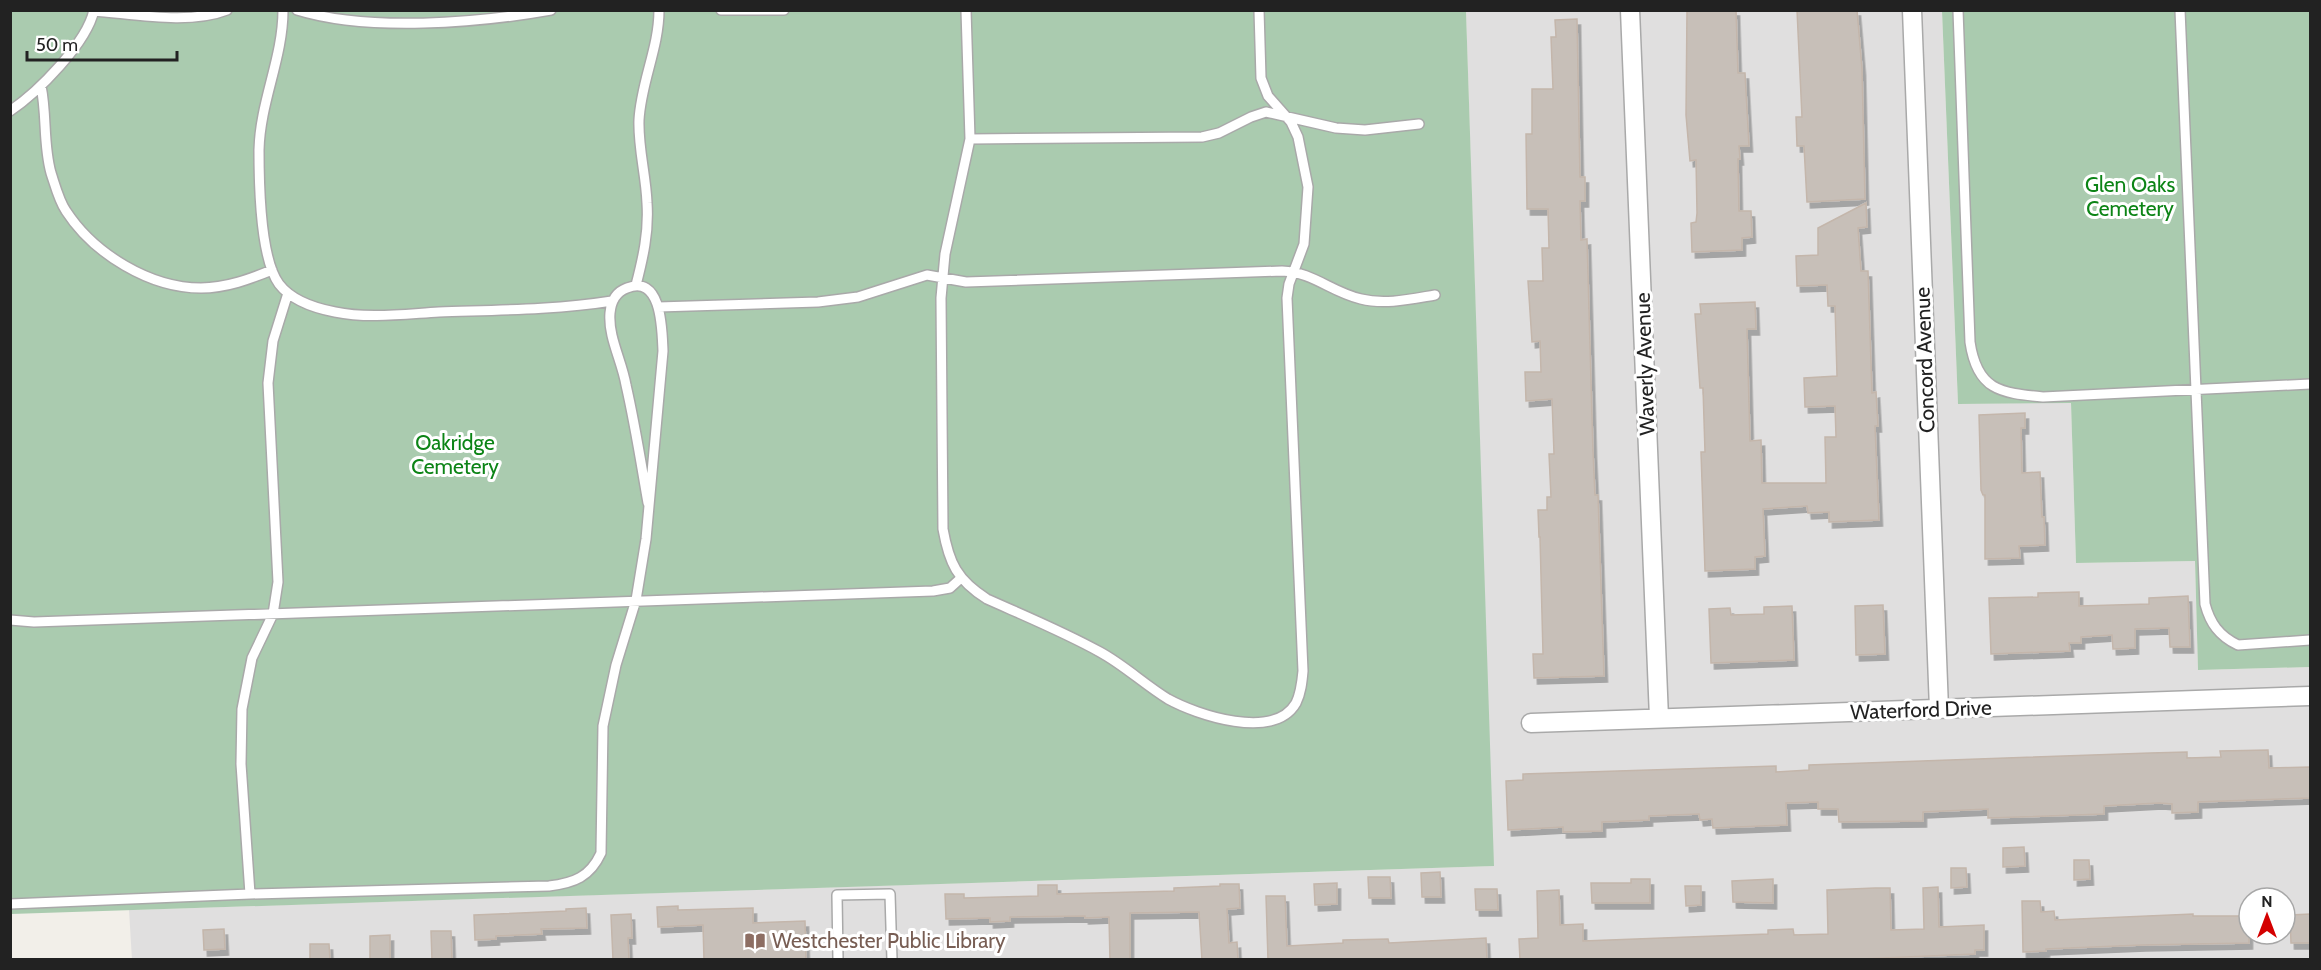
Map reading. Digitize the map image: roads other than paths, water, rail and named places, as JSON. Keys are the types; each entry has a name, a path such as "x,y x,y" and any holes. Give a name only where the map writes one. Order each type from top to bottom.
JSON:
{"street":[{"name":"Waverly Avenue","path":"1630,10 1659,718"},
{"name":"Concord Avenue","path":"1912,10 1939,709"},
{"name":"Waterford Drive","path":"1531,723 2310,696"}],"lane":[{"path":"10,111 41,86 86,31 94,11 195,18 215,15 227,10"},
{"path":"283,10 280,48 266,103 260,149 264,232 272,270 278,283 288,293 320,309 354,315 560,307 612,301"},
{"path":"297,10 341,19 393,22 488,19 551,10"},
{"path":"636,285 645,251 647,228 639,120 642,96 657,36 659,10"},
{"path":"721,10 784,10"},
{"path":"966,10 970,139 945,254 941,298 943,529 947,551 961,578 987,599 1100,652 1167,698 1194,711 1216,718 1241,722 1274,719 1287,713 1296,703 1303,671 1287,317 1289,284 1304,244 1308,187 1298,137 1286,117 1268,96 1261,78 1259,10"},
{"path":"1958,10 1970,342 1972,355 1982,379 1990,386 2002,391 2043,397 2310,384"},
{"path":"2180,10 2205,604 2208,616 2219,633 2238,645 2310,640"},
{"path":"41,86 50,171 65,209 78,227 109,255 147,276 182,287 224,286 272,270"},
{"path":"970,139 1202,137 1219,133 1266,112 1336,128 1383,129 1419,124"},
{"path":"658,307 819,302 858,297 927,275 966,282 1294,271 1304,273 1361,299 1384,302 1435,295"},
{"path":"10,904 250,894 549,886 566,884 579,879 589,872 601,853 603,726 616,665 636,600 646,539 663,351 658,307 652,293 636,285 616,294 610,313 611,327 626,382 648,503"},
{"path":"250,894 241,764 242,709 252,658 273,614 278,582 269,365 278,319 288,293"},
{"path":"10,620 34,622 933,591 950,588 961,578"},
{"path":"838,960 837,895 890,894 892,960"}],"place":[{"name":"Westchester Public Library","path":"755,941"}],"park label":[{"name":"Glen Oaks Cemetery","path":"2130,197"},
{"name":"Oakridge Cemetery","path":"455,455"}]}
